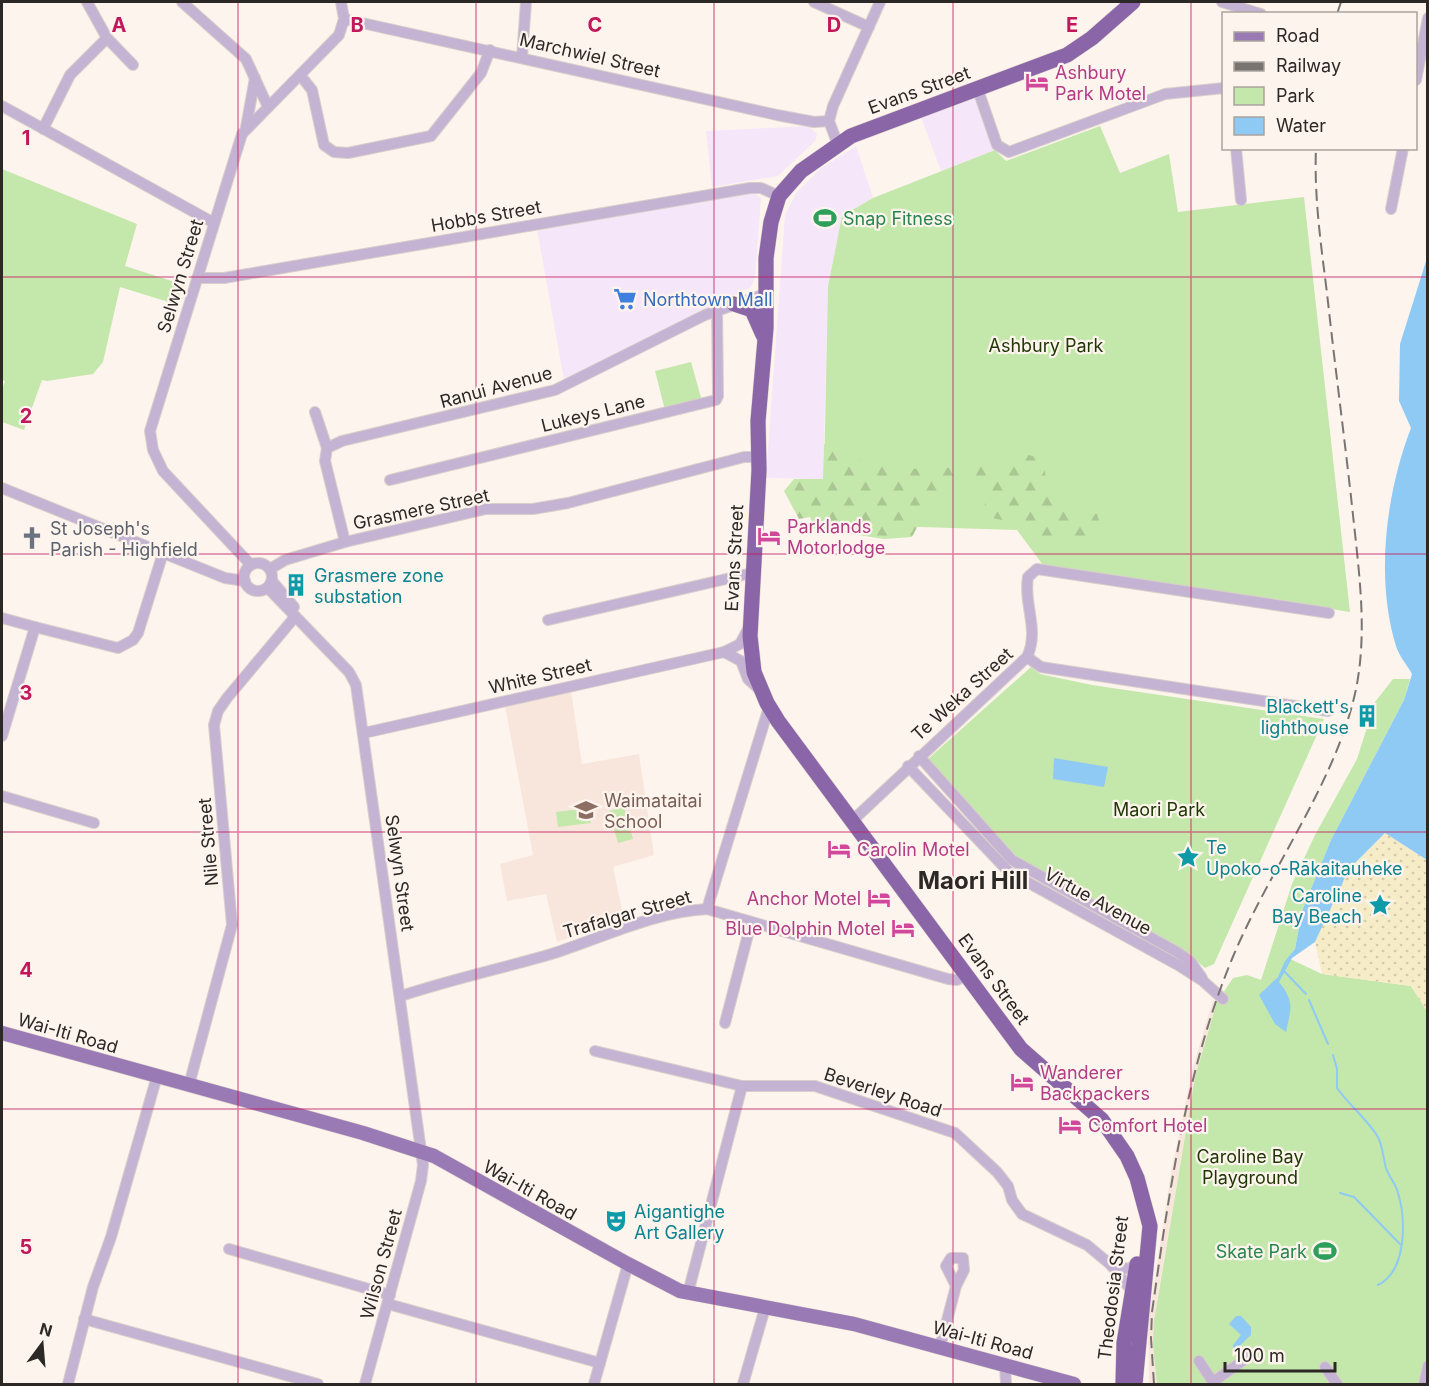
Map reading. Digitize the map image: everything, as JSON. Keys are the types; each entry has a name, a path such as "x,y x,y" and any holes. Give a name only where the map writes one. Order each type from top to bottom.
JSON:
{"highway":[{"name":"Evans Street","path":"1133,2 1077,49 978,90 867,130 838,145 801,171 779,196 769,230 751,624 752,660 762,693 769,707 1029,1057 1110,1129 1132,1167 1143,1201"},
{"path":"734,304 752,310 764,338"},
{"name":"Theodosia Street","path":"1123,1384 1131,1290 1137,1264 1143,1201"},
{"name":"Theodosia Street","path":"1135,1384 1136,1354 1150,1235 1143,1201"}],"main road":[{"name":"Wai-Iti Road","path":"2,1033 421,1151 669,1286 688,1293 854,1324 1074,1384"}],"street":[{"path":"87,2 107,38 133,65"},
{"path":"182,2 239,51 250,65 268,107"},
{"path":"341,2 344,20"},
{"path":"522,57 526,2"},
{"path":"814,2 869,27"},
{"path":"838,145 828,121 832,105 880,2"},
{"path":"1222,2 1259,10"},
{"path":"1417,73 1428,18"},
{"name":"Marchwiel Street","path":"344,20 522,57 777,115 814,122 828,121"},
{"name":"Selwyn Street","path":"251,565 163,471 153,450 150,431 214,223 246,128 339,35 344,20"},
{"path":"43,129 70,75 107,38"},
{"path":"300,75 312,90 324,145 334,152 348,153 431,136 481,73 490,50"},
{"path":"246,128 255,78"},
{"path":"978,90 997,145 1009,152 1164,94 1222,88"},
{"path":"2,106 214,223"},
{"path":"1236,150 1241,200"},
{"path":"1391,208 1402,150"},
{"name":"Hobbs Street","path":"197,278 224,278 750,188 761,188 779,196"},
{"name":"Ranui Avenue","path":"327,448 342,441 555,390 717,310 765,294"},
{"name":"Lukeys Lane","path":"390,480 716,400 718,396 717,310"},
{"path":"315,412 327,448 326,461 345,542"},
{"name":"Grasmere Street","path":"270,569 285,560 345,542 486,509 533,509 568,503 735,459 758,457"},
{"path":"2,488 225,578 244,580 254,591 270,585 270,569 263,564 251,565 245,572 244,580"},
{"path":"2,618 118,648 127,644 138,633 163,553"},
{"name":"Te Weka Street","path":"852,820 1028,657 1032,648 1033,631 1026,588 1028,577 1037,569 1329,613"},
{"path":"548,620 752,573"},
{"name":"Selwyn Street","path":"270,585 298,619 354,678 364,733 421,1151"},
{"name":"Nile Street","path":"189,1085 232,926 214,725 218,711 227,698 298,619"},
{"name":"White Street","path":"364,733 724,652 740,644 751,624"},
{"path":"2,736 35,627"},
{"path":"724,652 741,661 748,679 762,693"},
{"path":"1028,657 1041,668 1328,711"},
{"path":"707,909 769,707"},
{"name":"Virtue Avenue","path":"919,756 1012,861 1177,952 1190,961 1203,981"},
{"name":"Virtue Avenue","path":"908,766 1010,872 1203,981 1223,999"},
{"path":"2,796 94,823"},
{"name":"Trafalgar Street","path":"401,996 548,954 636,925 690,910 707,909 948,979 957,980 966,975"},
{"path":"725,1023 751,923"},
{"name":"Beverley Road","path":"595,1051 742,1086 814,1086 954,1133 976,1150 997,1172 1008,1186 1012,1200 1022,1214 1087,1245 1111,1265 1131,1290"},
{"path":"68,1384 84,1319 117,1217 157,1076"},
{"path":"688,1293 742,1086"},
{"name":"Wilson Street","path":"365,1384 423,1174 421,1151"},
{"path":"229,1249 600,1364"},
{"path":"594,1384 628,1264"},
{"path":"1111,1265 1129,1269 1137,1264"},
{"path":"940,1347 956,1286"},
{"path":"743,1384 765,1308"},
{"path":"84,1319 318,1384"},
{"path":"1199,1362 1214,1383 1248,1358"},
{"path":"1005,1365 1006,1384"},
{"path":"1424,1384 1428,1366"},
{"path":"1325,1367 1337,1384"}],"shaded area":[{"path":"975,97 995,150 941,171 921,117"},
{"path":"808,126 817,134 815,141 778,176 712,187 706,131"},
{"path":"856,146 873,198 842,216 828,286 823,479 766,478 785,215 796,193 820,169"},
{"path":"752,192 761,198 755,277 751,287 564,380 537,229"},
{"name":"Waimataitai School","path":"571,691 582,764 639,754 654,855 613,867 624,919 557,942 546,894 507,901 500,864 533,855 505,706"},
{"path":"1213,1000 1217,1002 1195,1077 1158,1294 1153,1345 1157,1384 1149,1384 1148,1323 1171,1173 1193,1067"}],"green space":[{"name":"Ashbury Park","path":"1100,126 1120,173 1169,154 1178,212 1304,197 1350,612 1043,565 1017,530 823,524 828,286 842,216 873,198 995,150 1006,161"},
{"path":"2,169 137,224 125,266 184,285 175,304 120,287 103,362 93,374 42,380 24,430 2,422 2,390 5,381 2,380"},
{"path":"691,362 702,401 665,410 655,371"},
{"path":"824,444 865,462 900,471 919,468 942,472 957,461 979,463 998,474 1011,470 1023,453 1044,460 1047,493 1074,514 1097,514 1103,532 1096,535 1044,540 1007,521 983,516 985,505 983,480 964,476 933,497 912,537 884,539 814,528 810,517 799,519 784,491 794,479 823,479"},
{"name":"Maori Park","path":"1031,667 1040,674 1092,685 1324,719 1214,964 1205,968 1191,956 1031,867 1005,848 928,759"},
{"name":"Caroline Bay Playground","path":"1393,679 1410,679 1404,700 1331,840 1302,911 1295,949 1288,958 1322,974 1411,986 1427,1011 1427,1384 1157,1384 1153,1345 1154,1321 1195,1077 1217,1002 1233,978 1247,975 1261,980 1292,884 1315,835 1357,759 1375,702"},
{"path":"624,807 633,839 618,843 609,811"},
{"path":"589,808 591,823 558,827 556,812"}],"sand":[{"name":"Caroline Bay Beach","path":"1385,833 1427,860 1427,1011 1411,986 1322,974 1315,942 1349,869"}],"water":[{"path":"1427,258 1427,860 1385,833 1349,869 1315,942 1292,958 1279,982 1290,1000 1286,1032 1275,1024 1259,995 1278,977 1285,961 1295,949 1302,911 1331,840 1404,700 1412,674 1396,646 1390,620 1386,592 1386,536 1395,480 1411,428 1399,401 1400,344"},
{"path":"1054,758 1108,767 1104,787 1053,779"},
{"path":"1236,1316 1241,1316 1251,1327 1251,1335 1234,1351 1233,1345 1241,1335 1229,1324"}],"waterway":[{"path":"1284,971 1306,994"},
{"path":"1309,1000 1328,1044"},
{"path":"1333,1055 1337,1069 1337,1088 1378,1137 1386,1168 1401,1204 1403,1230 1399,1257 1388,1278 1378,1285"},
{"path":"1340,1193 1354,1197 1400,1244"}],"railway":[{"path":"1338,12 1341,2"},
{"path":"1154,1384 1152,1312 1181,1132 1202,1044 1216,1001 1247,925 1302,823 1335,754 1348,719 1360,663 1362,621 1360,579 1318,221 1316,150"}],"place":[{"name":"Ashbury Park Motel","path":"1037,82"},
{"name":"Snap Fitness","path":"825,218"},
{"name":"Northtown Mall","path":"625,299"},
{"name":"Parklands Motorlodge","path":"769,536"},
{"name":"St Joseph's Parish - Highfield","path":"32,538"},
{"name":"Grasmere zone substation","path":"296,585"},
{"name":"Blackett's lighthouse","path":"1367,716"},
{"name":"Waimataitai School","path":"586,810"},
{"name":"Carolin Motel","path":"839,849"},
{"name":"Te Upoko-o-Rākaitauheke","path":"1188,857"},
{"name":"Anchor Motel","path":"879,898"},
{"name":"Caroline Bay Beach","path":"1380,905"},
{"name":"Blue Dolphin Motel","path":"903,928"},
{"name":"Wanderer Backpackers","path":"1022,1082"},
{"name":"Comfort Hotel","path":"1070,1125"},
{"name":"Aigantighe Art Gallery","path":"616,1221"},
{"name":"Skate Park","path":"1325,1251"}],"district":[{"name":"Maori Hill","path":"973,880"}]}
